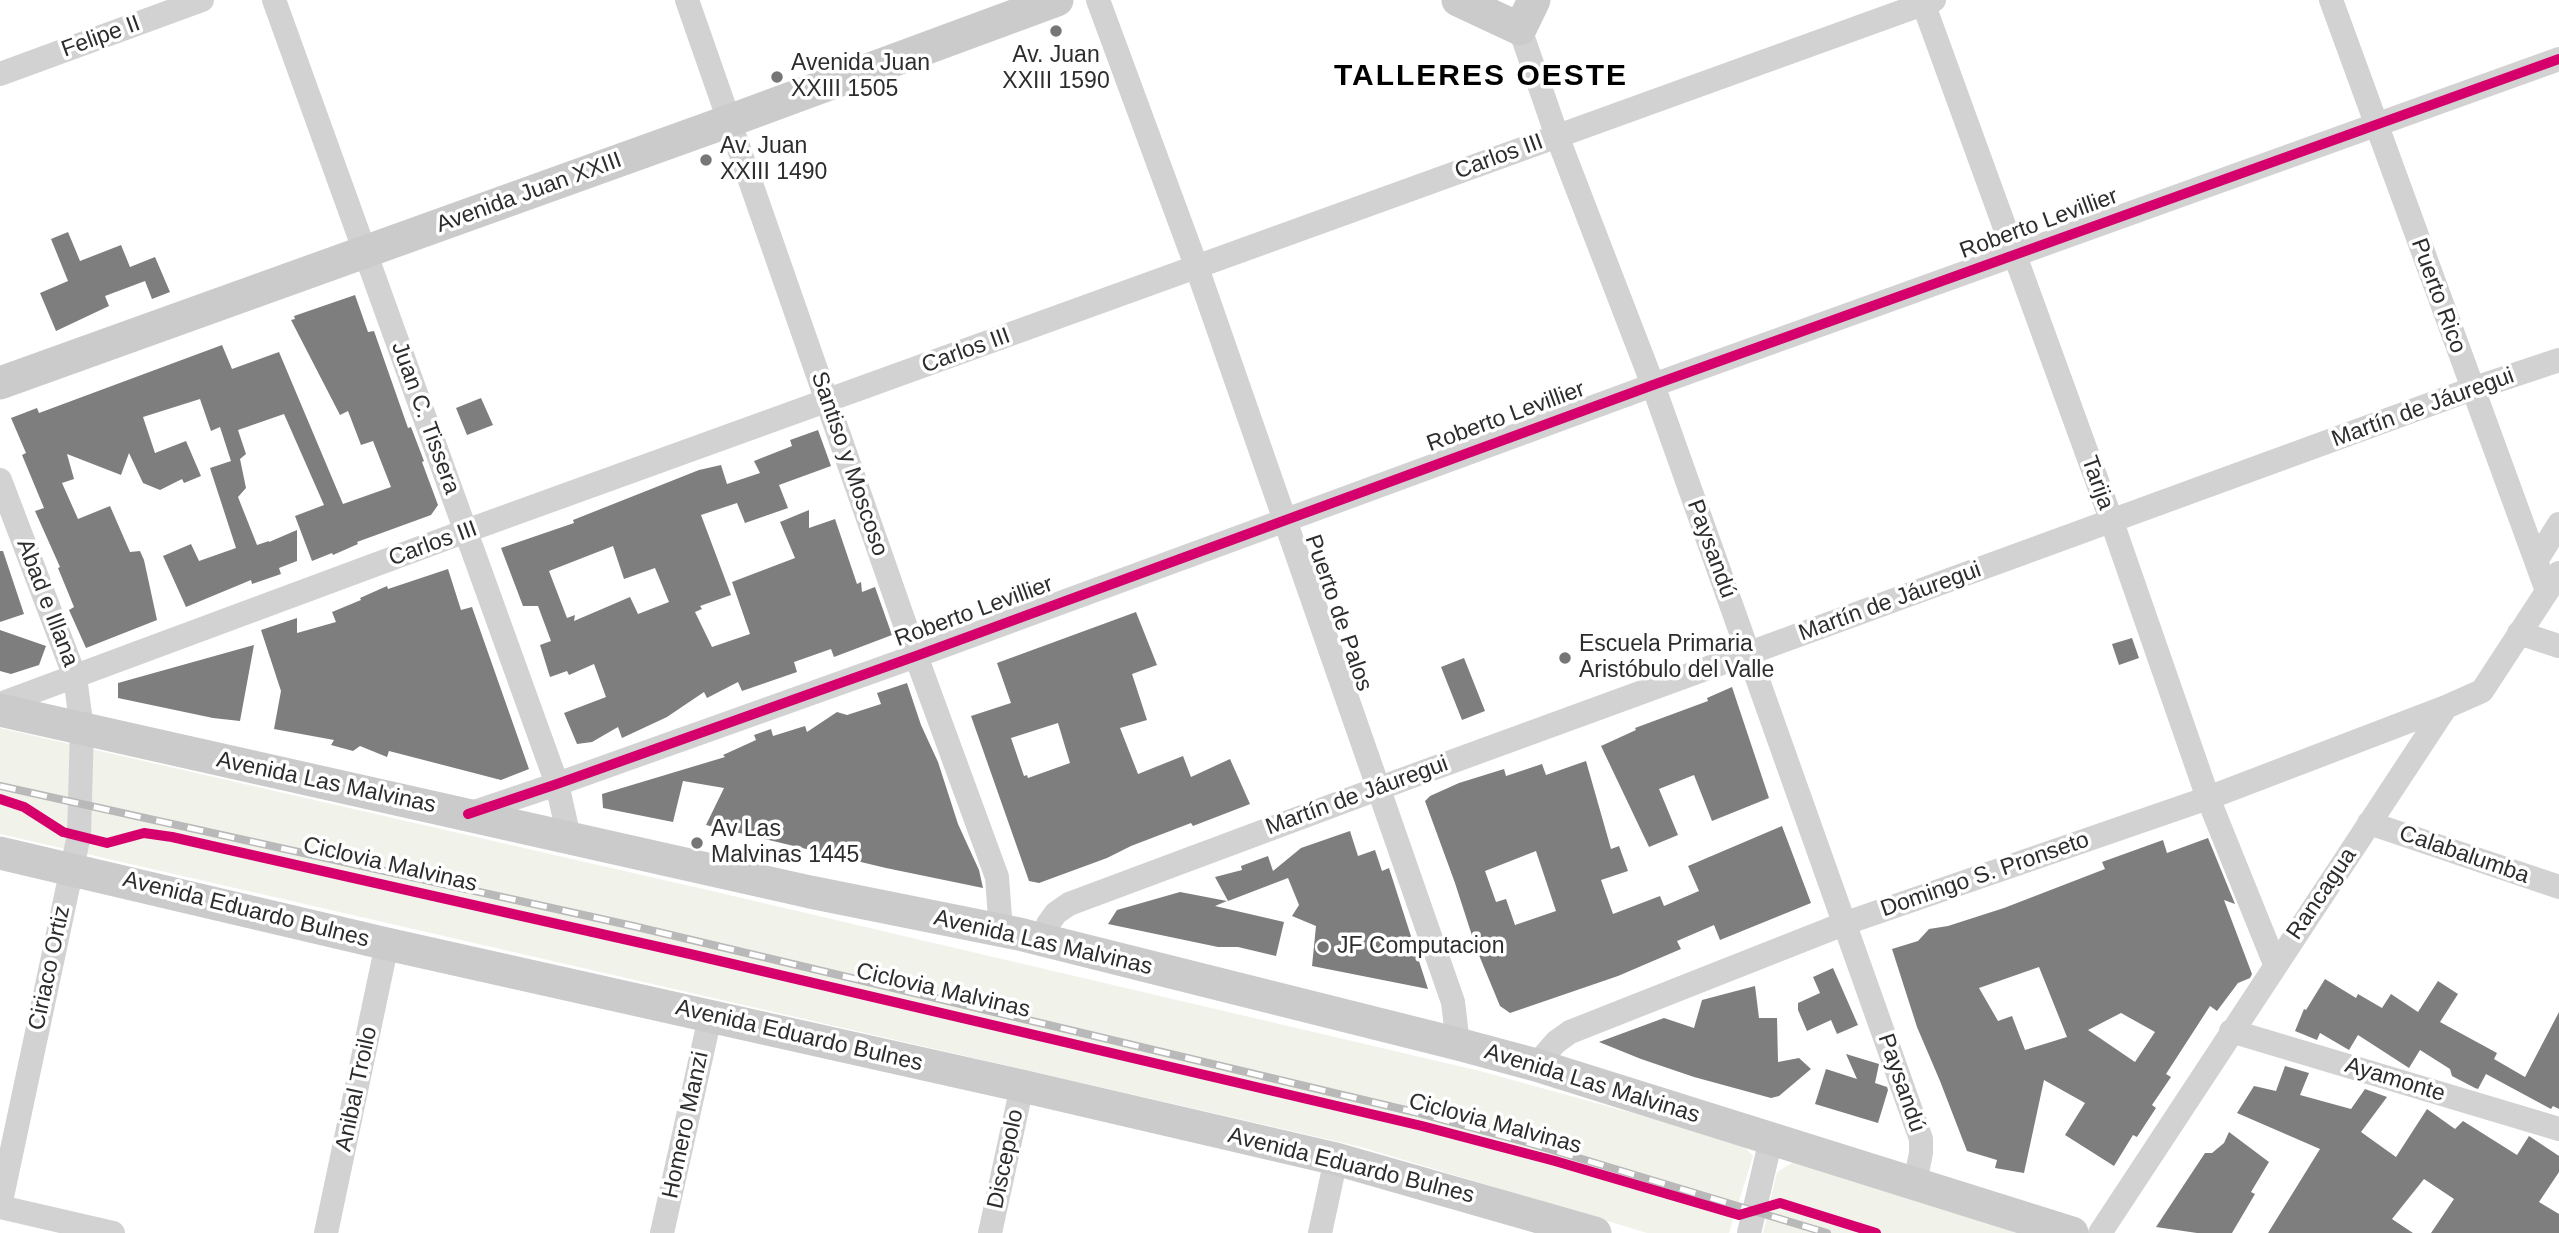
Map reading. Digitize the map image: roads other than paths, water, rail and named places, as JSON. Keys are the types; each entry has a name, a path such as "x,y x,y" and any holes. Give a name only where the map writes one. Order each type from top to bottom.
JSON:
{"main road":[{"name":"Avenida Juan XXIII","path":"0,383 1057,0"},
{"path":"1458,0 1520,29 1534,0"},
{"name":"Avenida Las Malvinas","path":"0,710 810,892 1001,930 1458,1044 1536,1065 2072,1233"},
{"name":"Avenida Eduardo Bulnes","path":"0,853 387,944 1336,1159 1535,1224 1595,1233"}],"street":[{"name":"Felipe II","path":"0,74 202,0"},
{"name":"Juan C. Tissera","path":"274,0 558,784 569,837"},
{"name":"Santiso y Moscoso","path":"687,0 916,656 997,877 1001,930"},
{"name":"Puerto de Palos","path":"1098,0 1197,268 1453,1002 1458,1044"},
{"name":"Puerto Rico","path":"2331,0 2536,561 2553,582"},
{"name":"Carlos III","path":"0,704 466,531 1927,1"},
{"name":"Tarija","path":"1927,1 2014,255 2112,522 2208,798 2275,964"},
{"name":"Paysandú","path":"1520,29 1557,136 1653,386 1921,1139 1922,1153 1915,1183"},
{"name":"Roberto Levillier","path":"468,814 916,656 1284,520 2559,59"},
{"name":"Martín de Jáuregui","path":"1044,940 1048,924 1056,913 1069,904 1748,653 2472,389 2559,360"},
{"name":"Abad e Illana","path":"0,480 75,677 82,729"},
{"path":"2536,561 2559,524"},
{"path":"2446,707 2482,691 2553,582"},
{"path":"2519,634 2559,646"},
{"name":"Domingo S. Pronseto","path":"1536,1065 1556,1042 1570,1032 1846,923 2208,798 2446,707"},
{"name":"Rancagua","path":"2100,1233 2446,707"},
{"name":"Ciriaco Ortiz","path":"0,1206 79,824 82,729"},
{"name":"Calabalumba","path":"2369,823 2559,887"},
{"name":"Anibal Troilo","path":"326,1233 387,944"},
{"name":"Homero Manzi","path":"662,1233 710,1017"},
{"name":"Ayamonte","path":"2231,1031 2559,1129"},
{"name":"Discepolo","path":"990,1233 1022,1086"},
{"path":"1749,1233 1771,1139"},
{"path":"1320,1233 1336,1159"},
{"path":"0,1206 113,1233"}],"railway":[{"path":"0,786 633,926 1414,1112 1529,1143 1827,1233"}],"place":[{"name":"Av. Juan XXIII 1590","path":"1056,31"},
{"name":"Avenida Juan XXIII 1505","path":"777,77"},
{"name":"Av. Juan XXIII 1490","path":"706,160"},
{"name":"Escuela Primaria Aristóbulo del Valle","path":"1565,658"},
{"name":"Av Las Malvinas 1445","path":"697,843"},
{"name":"JF Computacion","path":"1323,947"}],"district":[{"name":"TALLERES OESTE","path":"1481,77"}]}
